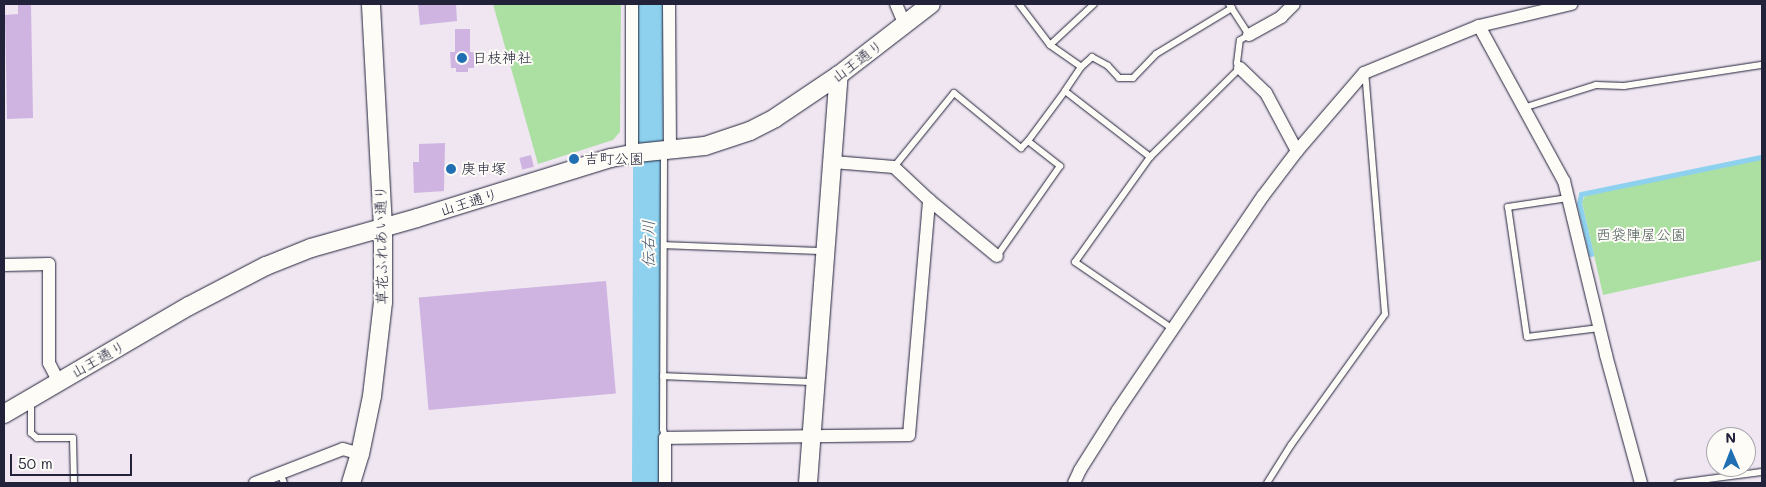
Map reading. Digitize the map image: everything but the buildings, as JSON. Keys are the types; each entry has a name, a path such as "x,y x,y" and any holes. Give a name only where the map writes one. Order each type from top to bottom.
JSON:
{"street":[{"name":"草花ふれあい通り","path":"351,483 360,454 379,341 383,302 383,226 372,4"},
{"path":"632,4 634,153"},
{"path":"664,152 670,4"},
{"path":"896,4 905,25"},
{"name":"山王通り","path":"4,414 189,306 266,266 311,248 634,153 664,152 705,146 750,131 775,118 840,75 932,4"},
{"path":"1249,35 1281,17 1294,4"},
{"path":"1074,483 1114,418 1263,196 1297,151 1365,73 1479,26 1571,4"},
{"path":"1479,26 1564,181 1599,328 1641,483"},
{"path":"1240,68 1266,93 1297,151"},
{"path":"808,483 840,75"},
{"path":"833,162 894,167 929,200 998,256"},
{"path":"665,483 666,438 909,435 929,200"},
{"path":"4,264 49,264 49,364 58,381"},
{"path":"255,483 282,478 343,449 360,454"}],"lane":[{"path":"1019,4 1050,45 1082,67"},
{"path":"1050,45 1094,4"},
{"path":"894,167 954,93 1021,148 1066,91 1082,67 1092,57 1108,66 1119,78 1133,78 1156,54 1230,6 1249,35 1240,40 1237,63 1240,68 1150,156 1075,262 1174,330"},
{"path":"1523,108 1596,85 1624,86 1762,65"},
{"path":"1268,483 1290,445 1385,314 1365,73"},
{"path":"1066,91 1150,156"},
{"path":"998,256 1060,166 1028,141"},
{"path":"664,152 663,430 666,438"},
{"path":"1568,198 1508,207 1527,337 1599,328"},
{"path":"664,245 827,251"},
{"path":"663,376 816,382"},
{"path":"26,400 31,408 31,433 36,438 73,438 74,483"},
{"path":"1678,483 1762,472"}],"green space":[{"path":"493,4 621,4 620,132 613,140 538,164"},
{"name":"西袋陣屋公園","path":"1761,159 1762,260 1603,295 1582,202 1585,196"}],"waterway":[{"name":"伝右川","path":"647,483 649,4"},
{"path":"1591,254 1579,203 1581,194 1762,157"}],"place":[{"name":"日枝神社","path":"462,58"},
{"name":"吉町公園","path":"574,159"},
{"name":"庚申塚","path":"451,169"}]}
